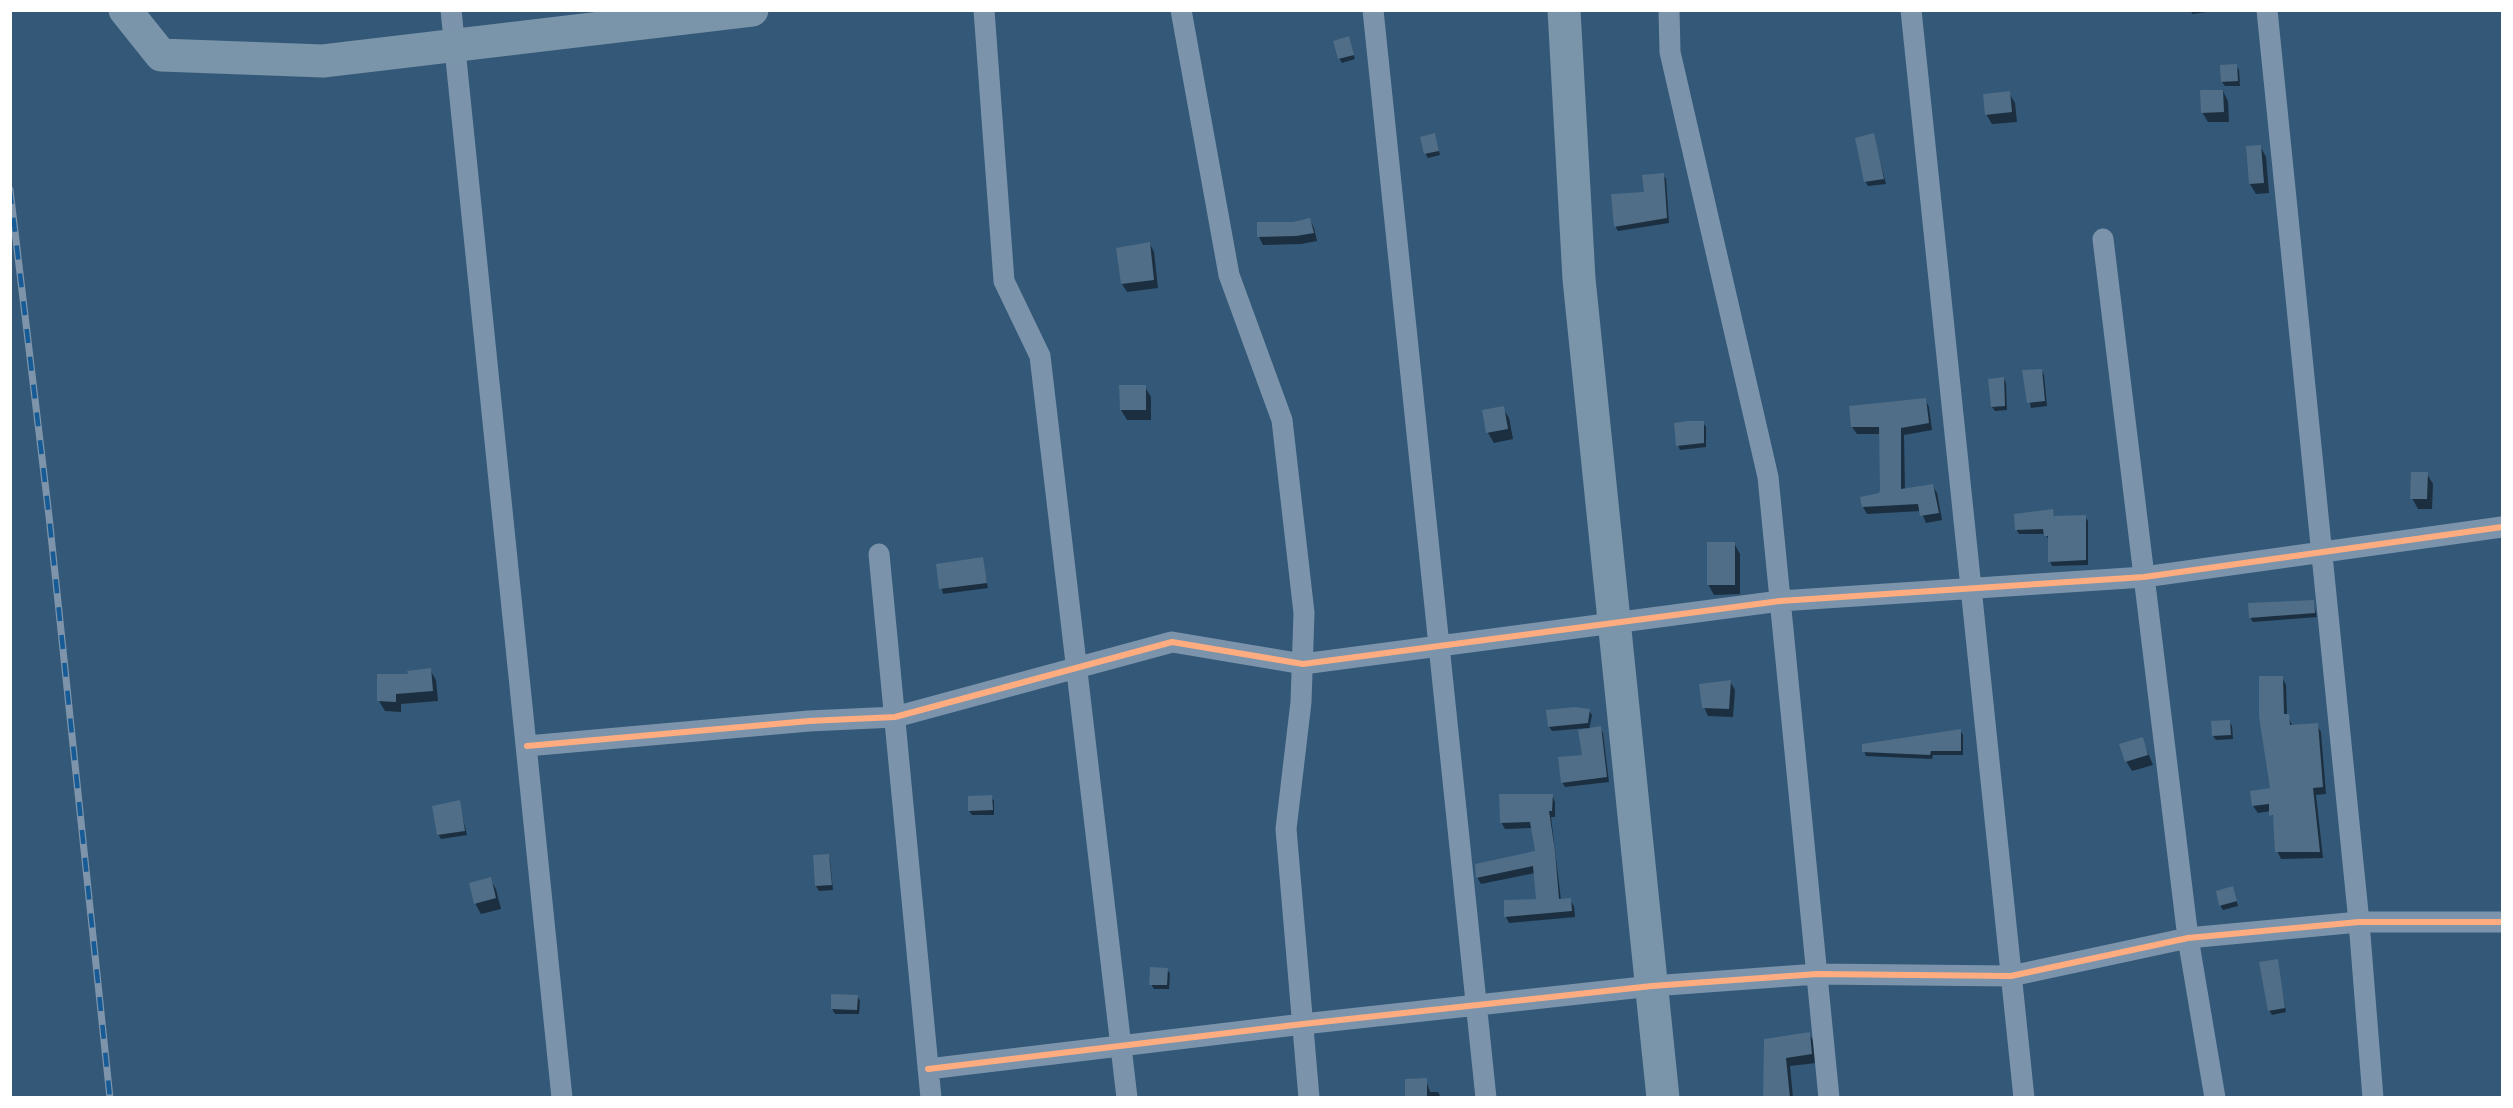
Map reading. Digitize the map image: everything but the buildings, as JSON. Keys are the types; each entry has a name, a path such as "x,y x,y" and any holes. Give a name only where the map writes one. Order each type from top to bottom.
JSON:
{"main road":[{"path":"125,10 161,55 323,61 752,10"},
{"path":"1564,10 1579,279 1663,1098"}],"street":[{"path":"452,10 562,1098"},
{"path":"984,10 1004,281 1040,356 1126,1098"},
{"path":"1181,10 1229,275 1282,420 1304,613 1301,702 1286,830 1309,1098"},
{"path":"1373,10 1486,1098"},
{"path":"1669,10 1670,52 1768,477 1829,1098"},
{"path":"1911,10 2024,1098"},
{"path":"2267,10 2359,922 2373,1098"},
{"path":"2103,239 2188,939 2215,1098"},
{"path":"527,746 809,721 895,717 1172,642 1303,664 1780,601 2144,577 2502,527"},
{"path":"879,554 931,1098"},
{"path":"928,1069 1303,1024 1652,986 1817,974 2011,976 2188,939 2359,922 2502,922"}],"railway":[{"path":"10,190 49,516 110,1098"}],"cycle path":[{"path":"527,746 809,721 895,717 1172,642 1303,664 1780,601 2144,577 2502,527"},
{"path":"928,1069 1303,1024 1652,986 1817,974 2011,976 2188,938 2359,922 2502,922"}]}
